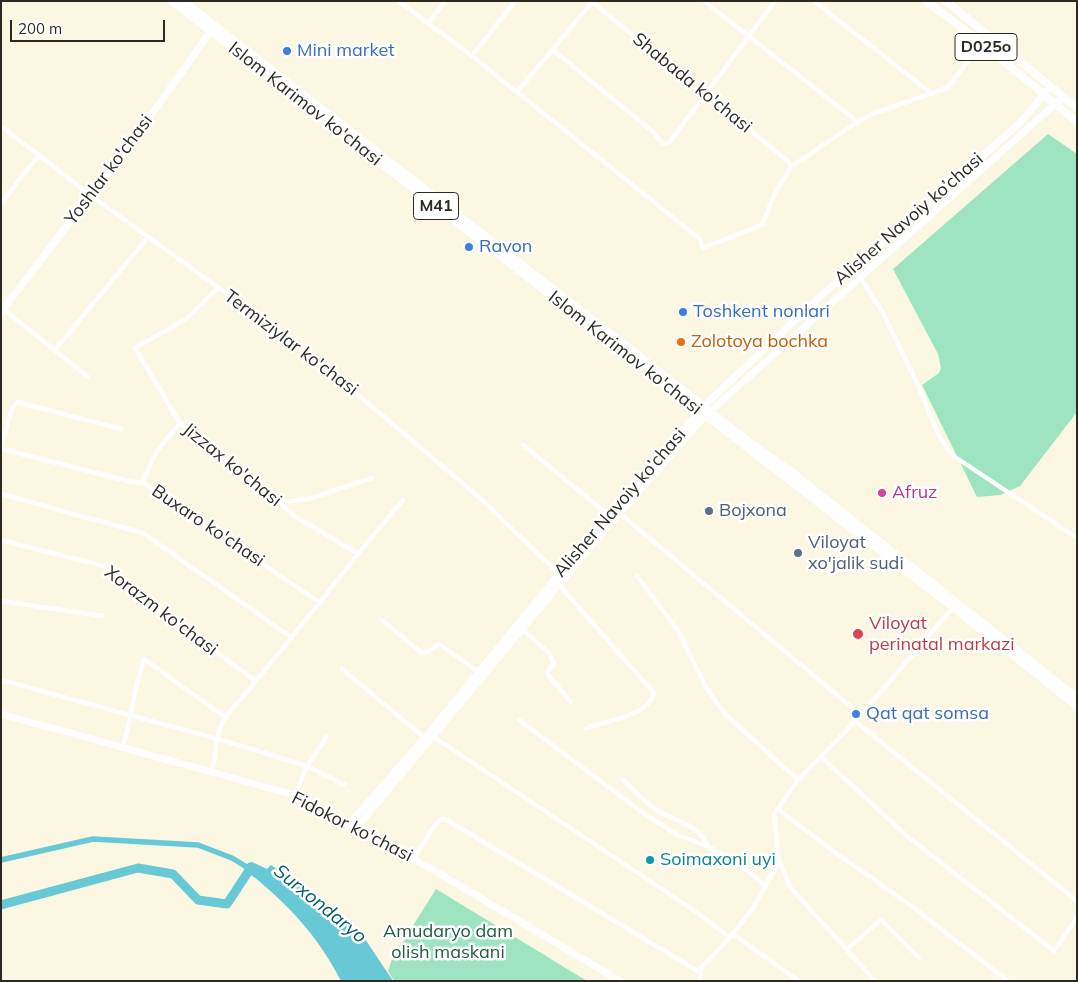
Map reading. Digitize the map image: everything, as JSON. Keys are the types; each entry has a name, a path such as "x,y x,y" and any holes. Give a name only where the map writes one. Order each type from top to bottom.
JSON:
{"main road":[{"name":"Islom Karimov ko'chasi","path":"172,1 213,28"},
{"name":"Islom Karimov ko'chasi","path":"183,1 213,28 1077,698"},
{"name":"D025o","path":"926,1 983,44 1055,106"},
{"name":"D025o","path":"946,1 1063,97"},
{"name":"Yoshlar ko'chasi","path":"2,309 147,121 213,28"},
{"name":"Alisher Navoiy ko’chasi","path":"357,828 480,674 615,513 705,411 860,262 1018,125 1050,87"},
{"name":"Alisher Navoiy ko’chasi","path":"705,411 867,271 1063,97"},
{"path":"1063,97 1077,108"},
{"path":"1055,106 1077,122"},
{"path":"957,177 965,185"},
{"path":"860,262 867,271"},
{"name":"Islom Karimov ko'chasi","path":"705,411 1077,706"},
{"name":"Alisher Navoiy ko’chasi","path":"480,674 522,629 559,580"},
{"name":"Fidokor ko'chasi","path":"1,714 123,746 295,795 413,858 553,939 620,981"},
{"name":"Alisher Navoiy ko’chasi","path":"350,823 429,737"}],"street":[{"path":"398,1 472,56 700,239 703,248 762,225 776,191 792,167 856,123 875,113 947,88 988,36"},
{"path":"428,23 445,1"},
{"path":"472,56 515,1"},
{"path":"704,1 854,118 856,123"},
{"path":"553,50 652,131 663,144 670,142 775,1"},
{"path":"814,1 932,94"},
{"path":"517,92 592,2"},
{"name":"Shabada ko'chasi","path":"592,2 789,162 792,167"},
{"name":"Termiziylar ko'chasi","path":"1,126 90,195 305,350 480,498 559,580 654,693 640,710 622,718 586,728"},
{"path":"1,203 39,155"},
{"path":"55,350 148,237"},
{"path":"860,277 882,310 938,434 952,455 1077,538"},
{"name":"Jizzax ko'chasi","path":"218,288 186,319 135,348 180,423 296,517 358,553"},
{"path":"2,309 88,377"},
{"path":"1,447 12,409 17,402 121,429"},
{"path":"142,482 157,451 180,423"},
{"path":"523,445 615,513 861,715"},
{"name":"Buxaro ko'chasi","path":"1,447 132,482 142,482 319,602"},
{"path":"278,503 312,498 372,478"},
{"path":"1,494 143,533 291,637"},
{"path":"212,771 219,728 225,717 358,553 404,500"},
{"name":"Xorazm ko'chasi","path":"1,540 104,566 113,576 256,681"},
{"path":"637,576 679,632 706,690 725,714 798,780"},
{"path":"1,601 103,616"},
{"path":"875,981 790,887 779,861 774,833 774,814 798,780 861,715 953,607"},
{"path":"382,620 422,653 428,652 439,644 480,674"},
{"path":"522,629 549,654 554,663 548,675 571,702"},
{"path":"123,746 131,716 136,682 144,659 225,717"},
{"path":"342,669 429,737 799,981"},
{"path":"1,680 217,739 307,766 345,785"},
{"path":"519,720 643,813 678,835 708,848 748,871 766,887"},
{"path":"855,721 1077,901"},
{"path":"295,795 307,766 327,736"},
{"path":"821,757 907,836 1054,951 1076,919"},
{"path":"622,779 656,810 689,825 701,834 708,848"},
{"path":"778,809 833,851 910,905 1008,981"},
{"path":"413,858 438,822 442,819 447,820 701,973"},
{"path":"700,981 701,968 752,910 779,861"},
{"path":"847,949 881,920 919,958"}],"green space":[{"path":"1048,134 1077,154 1077,412 1020,486 1000,495 977,497 922,385 939,373 941,368 938,354 893,269"},
{"name":"Amudaryo dam olish maskani","path":"436,889 587,981 394,981 388,971 392,959"}],"water":[{"path":"252,862 267,869 271,865 331,908 365,939 393,981 341,981 322,948 299,920 274,894 244,869 248,863"}],"waterway":[{"path":"1,860 93,839 198,845 232,858 250,869"},
{"name":"Surxondaryo","path":"1,905 138,868 173,874 198,900 227,904 250,869 256,873"}],"place":[{"name":"Mini market","path":"287,51"},
{"name":"Ravon","path":"469,247"},
{"name":"Toshkent nonlari","path":"683,312"},
{"name":"Zolotoya bochka","path":"681,342"},
{"name":"Afruz","path":"882,493"},
{"name":"Bojxona","path":"709,511"},
{"name":"Viloyat xo'jalik sudi","path":"798,553"},
{"name":"Viloyat perinatal markazi","path":"858,634"},
{"name":"Qat qat somsa","path":"856,714"},
{"name":"Soimaxoni uyi","path":"650,860"}]}
